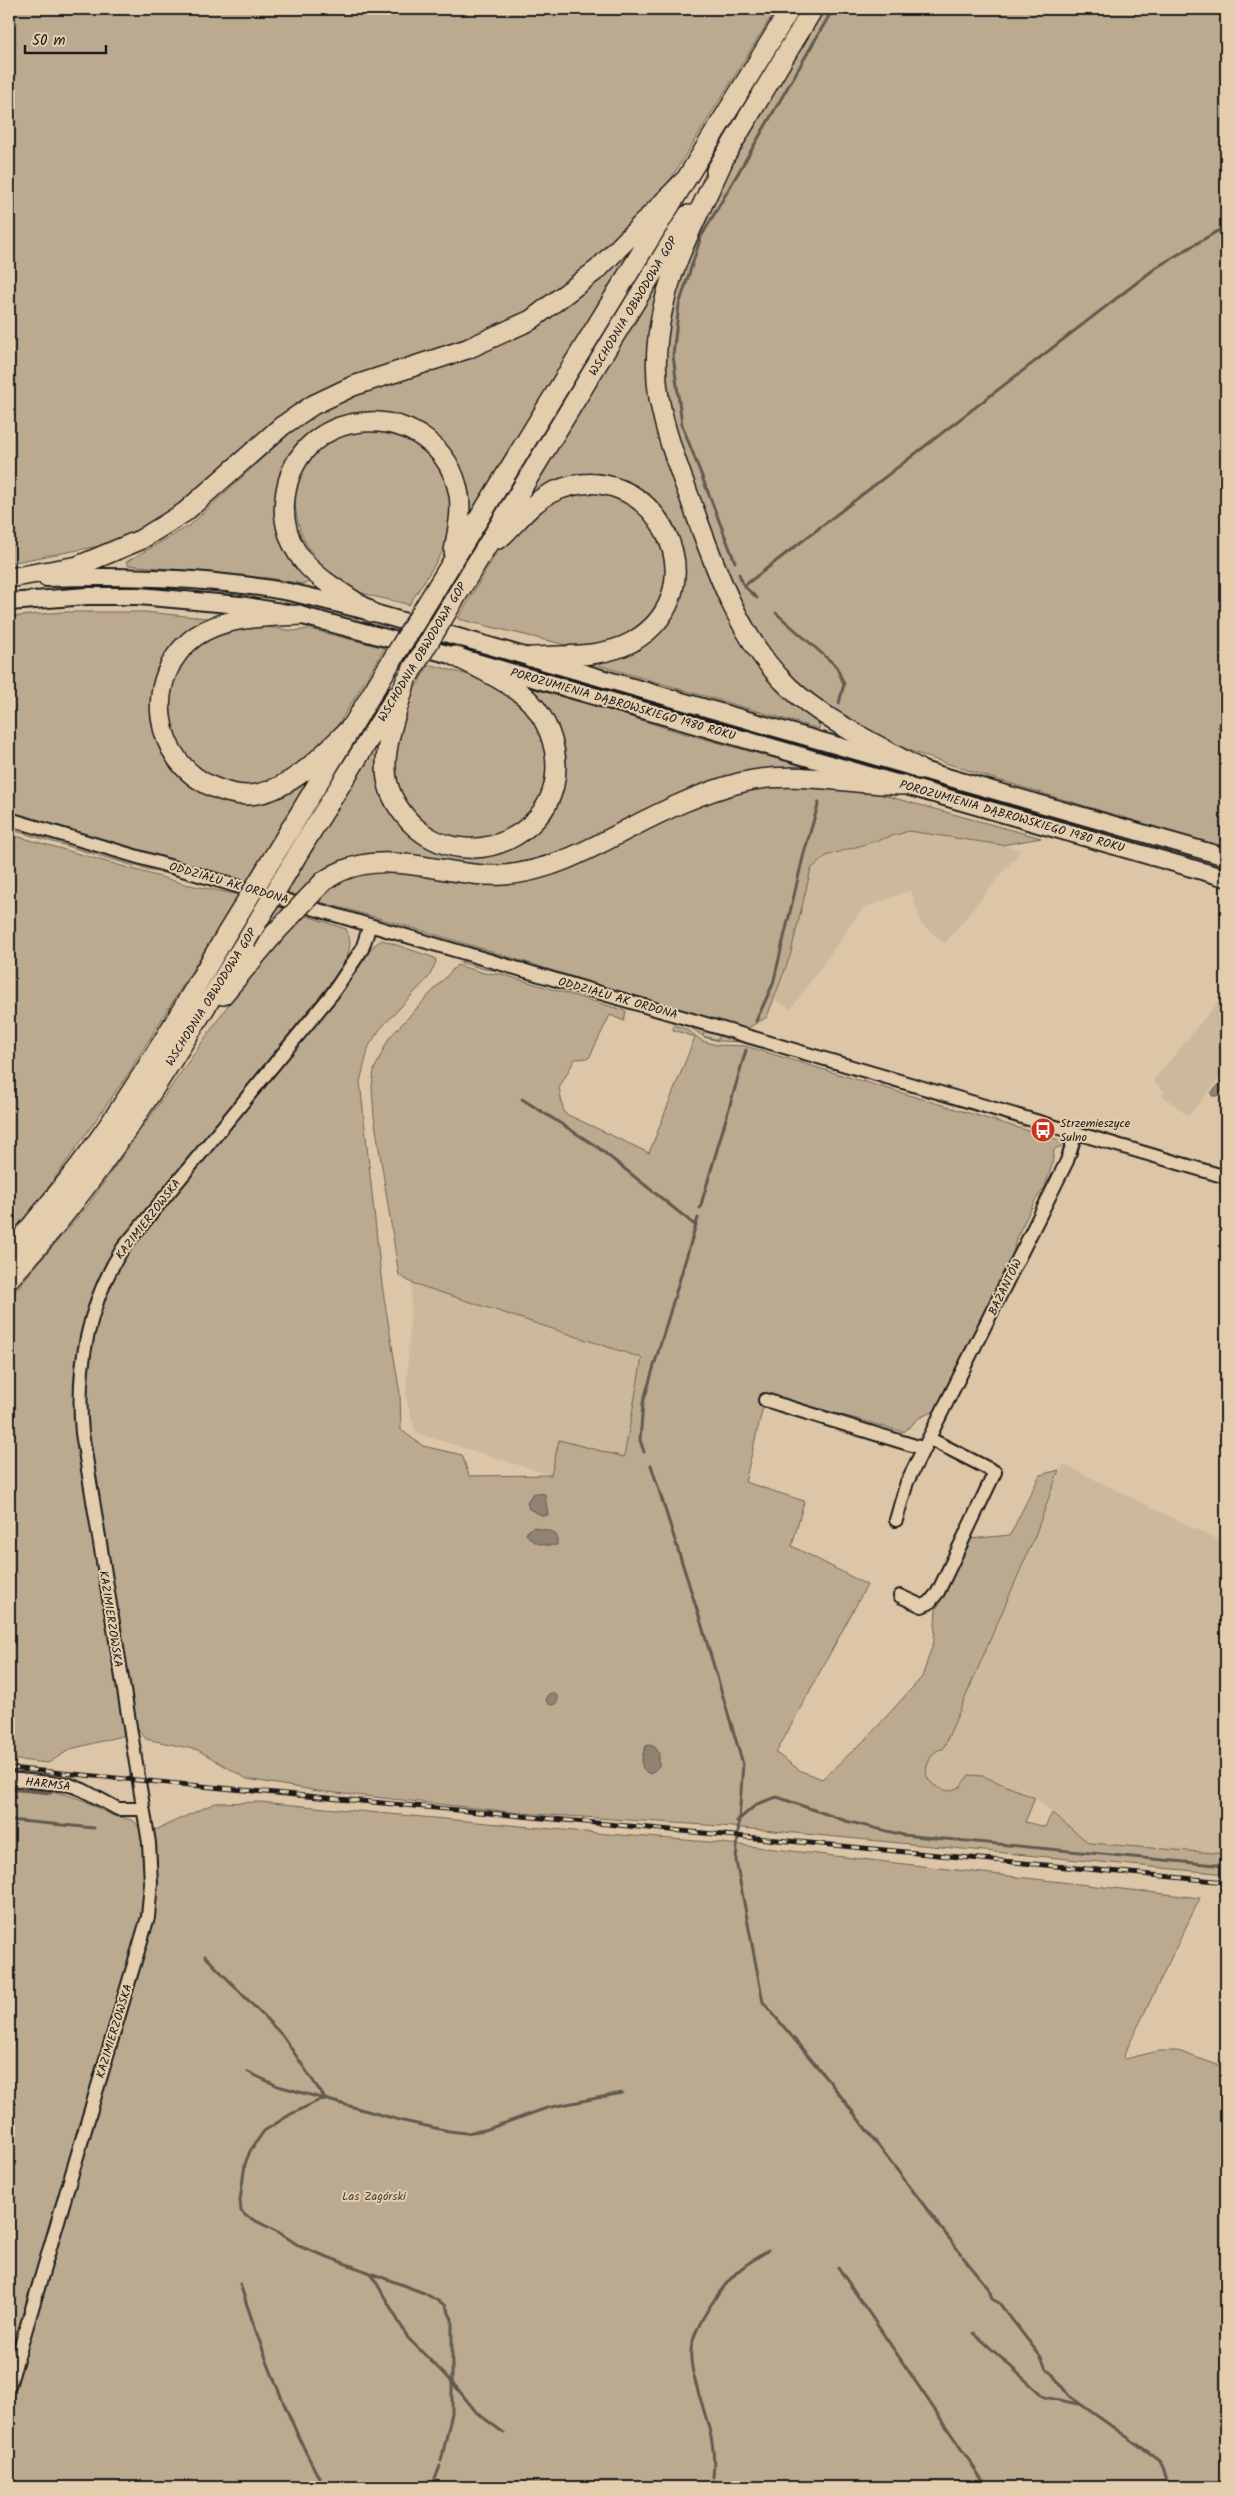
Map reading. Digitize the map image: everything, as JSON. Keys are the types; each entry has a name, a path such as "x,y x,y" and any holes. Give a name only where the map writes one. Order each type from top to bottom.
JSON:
{"highway":[{"name":"WSCHODNIA OBWODOWA GOP","path":"9,1253 61,1192 96,1144 190,997 386,670 790,9"},
{"name":"WSCHODNIA OBWODOWA GOP","path":"9,1279 37,1248 108,1159 203,1012 813,9"},
{"path":"722,160 675,269 660,321 657,357 659,396 671,447 728,595 755,646 788,686 816,708 919,769"},
{"path":"9,580 78,566 140,540 185,512 282,426 313,405 353,386 467,349 531,320 598,269 684,181"},
{"path":"370,612 313,572 290,541 284,517 288,479 298,459 317,438 328,431 353,422 385,422 417,434 437,450 451,472 459,494 458,528 451,564"},
{"path":"481,555 541,499 565,488 580,485 592,484 618,490 641,501 658,518 670,536 675,559 672,590 663,612 640,637 611,650 531,658"},
{"path":"299,616 250,618 227,623 197,636 186,645 166,674 160,699 159,717 163,733 170,748 189,774 207,784 234,794 258,794 280,786 312,765 354,724"},
{"path":"407,677 388,746 385,767 387,783 403,814 426,836 452,847 478,849 514,836 539,817 546,805 554,778 556,754 552,737 541,714 519,691 455,656"},
{"path":"203,1012 229,989 275,933 323,882 340,871 359,866 411,864 492,876 534,871 604,843 686,801 737,784 760,779 791,778 870,785 904,785"}],"main road":[{"name":"POROZUMIENIA DĄBROWSKIEGO 1980 ROKU","path":"9,580 108,576 173,578 289,592 370,612 1226,857"},
{"name":"POROZUMIENIA DĄBROWSKIEGO 1980 ROKU","path":"9,602 87,596 139,596 240,605 299,616 455,656 1226,878"}],"street":[{"name":"ODDZIAŁU AK ORDONA","path":"9,819 1226,1177"},
{"name":"KAZIMIERZOWSKA","path":"9,2386 148,1917 151,1883 149,1843 82,1433 80,1400 91,1318 108,1273 123,1248 332,994 362,949 370,925"},
{"name":"BAŻANTÓW","path":"896,1520 907,1482 928,1444 1067,1161 1076,1133"},
{"path":"765,1400 928,1444 995,1472 938,1592 929,1603 922,1606 900,1596"},
{"name":"HARMSA","path":"9,1779 70,1785 118,1809 142,1809"}],"shaded area":[{"path":"1226,701 1226,731 1218,729"},
{"path":"909,831 1002,845 1021,850 945,943 921,924 911,890 863,908 791,1009 774,999 790,956 811,869 827,856"},
{"path":"1226,992 1226,1071 1188,1116 1162,1095 1165,1092 1153,1081"},
{"path":"705,1029 720,1034 718,1041 703,1036"},
{"path":"1222,1081 1226,1081 1226,1087 1217,1096 1212,1096 1211,1093"},
{"path":"412,1283 642,1358 624,1458 560,1440 551,1475 416,1433 406,1398"},
{"path":"1063,1464 1226,1544 1226,1854 1089,1843 1035,1798 983,1776 969,1775 960,1787 948,1791 932,1785 927,1778 924,1770 931,1755 936,1750 943,1749 1035,1536"},
{"path":"533,1493 545,1494 548,1515 543,1516 529,1509 527,1502"},
{"path":"534,1527 553,1532 557,1536 557,1545 536,1543 529,1538 526,1534 528,1530"},
{"path":"550,1693 554,1693 558,1699 554,1705 550,1705 546,1701 546,1697"},
{"path":"650,1745 656,1748 659,1754 659,1766 651,1774 642,1766 646,1746"}],"green space":[{"path":"9,9 776,9 672,177 653,203 594,262 534,307 483,332 342,381 199,493 151,526 110,544 9,563"},
{"path":"825,9 1226,9 1226,701 1218,728 1226,731 1226,848 995,779 921,755 883,739 829,708 784,670 765,646 739,601 689,477 666,398 663,350 679,270 737,148"},
{"path":"644,235 505,457 469,522 467,499 402,419 379,413 364,412 347,415 331,421 315,431 289,457 281,472 277,489 277,507 286,531 309,576 309,582 304,584 268,578 128,565 126,562 189,526 304,420 333,401 479,352"},
{"path":"669,265 651,348 715,584 820,720 819,729 584,661 639,648 659,632 668,621 682,557 671,518 652,498 621,482 517,512"},
{"path":"359,427 406,435 439,463 451,495 453,515 447,545 409,605 357,591 337,579 315,557 306,544 300,529 296,514 295,498 297,482 306,461 320,443"},
{"path":"594,491 628,499 664,538 668,577 656,612 625,640 583,649 458,619 499,548 547,502"},
{"path":"62,612 145,612 217,619 201,628 153,709 210,795 315,772 246,883 9,813 9,617"},
{"path":"261,626 294,631 309,629 385,648 333,733 313,757 266,785 237,787 194,769 174,738 167,699 177,669 191,651 210,636 231,629"},
{"path":"432,665 484,679 516,697 543,730 550,767 540,804 503,837 450,841 417,819 398,793 392,758 408,700 428,666"},
{"path":"519,682 679,732 814,769 772,769 546,860 494,867 437,860 310,883 296,895 286,892 383,734 380,771 437,850 454,855 469,856 501,852 564,776 566,756 558,724 541,700"},
{"path":"787,783 868,791 1041,838 1002,845 909,831 826,856 811,869 790,956 767,1017 746,1029 424,931 316,901 334,883 363,873 394,871 485,881 654,823 720,795"},
{"path":"9,824 214,885 138,867 9,829"},
{"path":"9,834 185,884 239,895 124,1080 31,1212 9,1236"},
{"path":"277,907 285,909 247,955"},
{"path":"301,914 346,929 350,945 348,955 341,970 119,1243 97,1282 82,1329 77,1359 75,1417 125,1735 71,1749 48,1763 9,1759 9,1298 88,1205 236,994"},
{"path":"382,940 435,958 436,962 429,977 380,1029 369,1046 360,1082 382,1285 400,1394 401,1430 423,1446 462,1455 469,1476 551,1475 559,1440 624,1457 642,1358 412,1283 399,1275 374,1116 372,1087 374,1070 389,1038 457,965 484,973 501,974 626,1011 624,1021 610,1015 589,1058 575,1059 559,1088 564,1113 649,1153 695,1037 673,1030 674,1025 688,1030 702,1041 717,1045 745,1046 1069,1143 1068,1146 1058,1147 1054,1150 1052,1165 1045,1187 1035,1201 1016,1238 1010,1269 941,1408 919,1418 904,1432 766,1394 745,1482 804,1501 792,1546 867,1585 776,1753 801,1771 822,1779 868,1737 922,1677 934,1641 936,1610 969,1539 1010,1535 1040,1475 1059,1470 1035,1536 943,1749 938,1750 931,1756 926,1772 927,1777 937,1787 948,1791 960,1787 969,1775 983,1776 1035,1798 1025,1822 1045,1827 1052,1813 1089,1843 1226,1854 1226,1874 721,1826 521,1813 318,1791 247,1779 198,1750 146,1739 136,1726 86,1415 89,1357 102,1301 119,1266 143,1232 340,993 373,946"},
{"path":"468,960 626,1007 502,971 484,969 459,962"},
{"path":"687,1025 705,1029 703,1036 718,1040 720,1034 1009,1119 745,1042 718,1041 704,1037"},
{"path":"1009,1119 1026,1124 1025,1127"},
{"path":"9,1788 69,1795 111,1815 130,1819 136,1823 142,1836 145,1859 141,1917 9,2361"},
{"name":"Las Zagórski","path":"260,1802 722,1843 1200,1898 1123,2057 1125,2059 1159,2051 1178,2051 1226,2068 1226,2487 9,2487 9,2408 153,1919 156,1875 153,1831 215,1803"}],"waterway":[{"path":"735,562 682,425 673,355 679,305 701,237 833,9"},
{"path":"757,598 744,586 1157,267 1226,226"},
{"path":"739,574 744,586"},
{"path":"776,613 836,666 844,684 839,703"},
{"path":"756,1021 773,984 804,853 819,802"},
{"path":"700,1208 746,1050"},
{"path":"522,1099 596,1146 695,1225"},
{"path":"644,1452 640,1440 643,1403 698,1218"},
{"path":"651,1465 743,1764 736,1861 763,2002 830,2082 961,2254"},
{"path":"9,1789 51,1793"},
{"path":"737,1821 757,1804 777,1797 846,1821 903,1835 1226,1866"},
{"path":"9,1820 94,1828"},
{"path":"205,1956 282,2035 324,2097"},
{"path":"248,2072 278,2086 403,2121 466,2133 485,2130 547,2108 622,2093"},
{"path":"324,2098 291,2114 264,2131 250,2151 245,2164 240,2200 241,2211 246,2216 278,2232 301,2247 424,2293 445,2305 452,2319 452,2413 441,2461"},
{"path":"713,2477 712,2441 691,2363 693,2340 711,2305 727,2283 743,2267 768,2250"},
{"path":"963,2257 989,2289 992,2299 999,2303 1041,2357 1046,2369 1050,2371 1069,2396 1158,2459 1163,2467 1169,2487"},
{"path":"838,2267 987,2487"},
{"path":"372,2275 408,2338 452,2382 477,2413 504,2433"},
{"path":"240,2284 257,2336 277,2387 299,2438 324,2487"},
{"path":"974,2333 1044,2397 1078,2404"},
{"path":"432,2487 440,2466"},
{"path":"712,2481 712,2487"}],"railway":[{"path":"9,1768 1226,1882"}],"place":[{"name":"Strzemieszyce Sulno","path":"1043,1130"}]}
